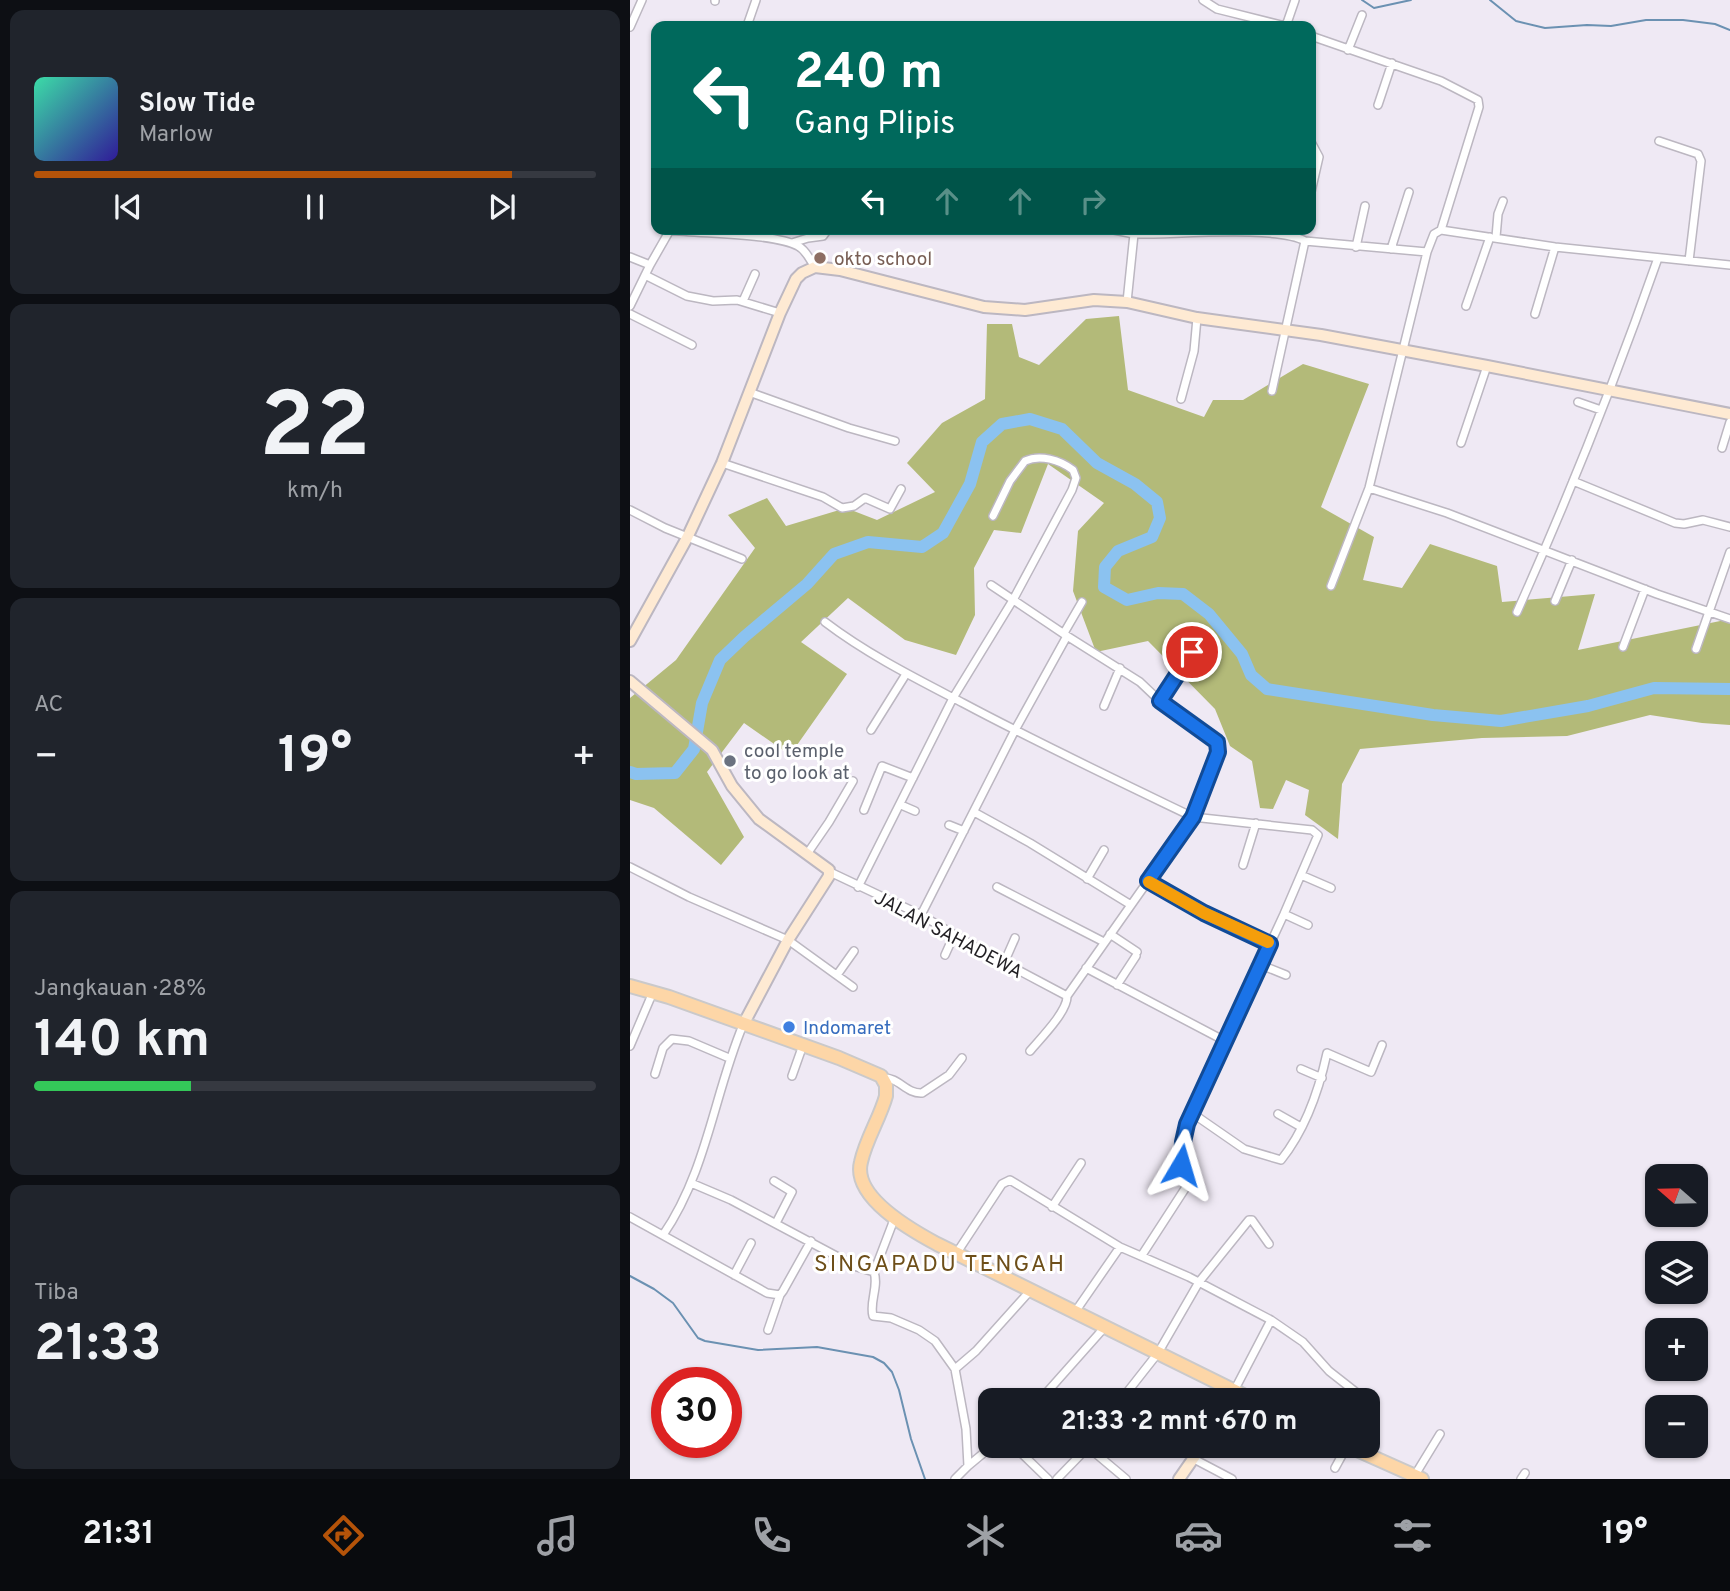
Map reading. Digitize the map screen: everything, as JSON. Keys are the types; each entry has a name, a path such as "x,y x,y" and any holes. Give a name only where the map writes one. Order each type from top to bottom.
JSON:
{"main road":[{"path":"630,641 687,538 722,463 780,313 796,279 811,268 840,270 984,307 1007,310 1094,300 1127,302 1197,318 1404,350 1730,414"},
{"path":"630,681 718,757 732,786 752,813 830,872 788,940 743,1025"},
{"path":"630,986 839,1058 883,1078 886,1096 863,1152 859,1175 867,1192 912,1230 1158,1353 1219,1388"},
{"path":"1375,1458 1419,1477"},
{"path":"1179,1479 1194,1459"}],"street":[{"path":"630,27 642,0"},
{"path":"749,21 756,0"},
{"path":"1203,0 1217,9 1260,21"},
{"path":"1287,21 1295,0"},
{"path":"1348,50 1362,15"},
{"path":"1316,38 1441,81 1478,100 1479,107 1463,164 1441,230"},
{"path":"1378,105 1392,63"},
{"path":"1659,141 1698,154 1701,161 1689,261"},
{"path":"1316,151 1319,157 1316,170"},
{"path":"1391,249 1409,192"},
{"path":"1466,306 1493,237 1503,201"},
{"path":"1356,247 1365,206"},
{"path":"1331,586 1369,488 1427,252 1434,234 1441,230 1555,247 1730,265"},
{"path":"630,306 668,235"},
{"path":"730,235 792,243 807,254 811,268"},
{"path":"792,243 824,235"},
{"path":"1127,302 1134,235"},
{"path":"1272,391 1301,236 1356,247 1427,252"},
{"path":"1535,314 1555,247"},
{"path":"630,257 650,265"},
{"path":"1517,612 1573,481 1658,258"},
{"path":"743,301 755,274"},
{"path":"645,275 687,296 713,301 743,301 780,313"},
{"path":"630,314 692,345"},
{"path":"1181,399 1194,351 1197,318"},
{"path":"1461,443 1487,366"},
{"path":"749,392 849,428 895,441"},
{"path":"1578,402 1601,410"},
{"path":"1722,448 1730,422"},
{"path":"858,887 953,698 1013,600 1072,491 1076,478 1073,470 1057,461 1039,457 1024,461 1010,481 993,516"},
{"path":"722,463 823,497 842,508 855,506 865,498 890,509 901,489"},
{"path":"1573,481 1675,523 1703,520 1730,527"},
{"path":"1369,488 1730,619"},
{"path":"630,510 687,538 742,559"},
{"path":"1696,649 1730,552"},
{"path":"1555,600 1572,560"},
{"path":"1721,581 1730,584"},
{"path":"991,585 1140,682 1160,701 1217,742 1218,752 1193,817 1067,996 1068,1002 1064,1008 1030,1051"},
{"path":"1623,647 1645,589"},
{"path":"921,915 1082,603"},
{"path":"824,622 906,674 1193,817 1312,830 1317,833 1316,842 1284,914 1192,1113 1181,1159 1188,1184 1142,1255"},
{"path":"1160,701 1192,652"},
{"path":"1104,706 1120,668"},
{"path":"871,730 906,674"},
{"path":"864,810 881,766 913,778"},
{"path":"807,854 853,781"},
{"path":"901,805 915,811"},
{"path":"974,812 1131,905"},
{"path":"1243,866 1256,824"},
{"path":"949,825 964,831"},
{"path":"1087,879 1104,850"},
{"path":"630,867 788,940 853,987"},
{"name":"JALAN SAHADEWA","path":"830,872 921,915 1067,996"},
{"path":"1301,875 1331,888"},
{"path":"1148,881 1204,913 1270,944"},
{"path":"997,887 1104,942"},
{"path":"1284,914 1308,925"},
{"path":"1110,934 1137,954 1117,985"},
{"path":"945,955 954,935"},
{"path":"1004,963 1015,939"},
{"path":"837,975 854,951"},
{"path":"1261,965 1286,975"},
{"path":"1086,968 1225,1041"},
{"path":"630,1046 653,992"},
{"path":"663,1234 680,1209 691,1183 714,1121 730,1058 743,1025"},
{"path":"655,1074 663,1048 672,1039 689,1041 730,1058"},
{"path":"792,1076 803,1045"},
{"path":"1192,1113 1244,1149 1276,1160 1283,1158 1301,1127 1322,1079 1327,1053 1371,1072 1382,1045"},
{"path":"883,1078 891,1078 909,1091 922,1094 949,1075 962,1058"},
{"path":"1301,1069 1322,1079"},
{"path":"1278,1114 1301,1127"},
{"path":"1052,1207 1080,1163"},
{"path":"956,1254 992,1198 1007,1180 1010,1180 1120,1247 1199,1282 1272,1320 1303,1342 1329,1371 1352,1388"},
{"path":"774,1181 792,1192 776,1223"},
{"path":"691,1183 731,1200 857,1267 874,1272"},
{"path":"895,1217 874,1272 876,1282 873,1316 891,1318 919,1330 934,1342 955,1369 966,1429 968,1466"},
{"path":"1130,1388 1158,1353 1199,1282 1249,1219 1269,1244"},
{"path":"631,1220 663,1234 767,1293 780,1295"},
{"path":"768,1330 780,1295 811,1241"},
{"path":"734,1275 751,1243"},
{"path":"1075,1312 1120,1247"},
{"path":"955,1369 976,1351 1030,1291"},
{"path":"1235,1388 1272,1320"},
{"path":"1051,1388 1104,1328"},
{"path":"1419,1477 1440,1434"},
{"path":"955,1479 978,1458"},
{"path":"1026,1458 1048,1479"},
{"path":"1057,1479 1077,1458"},
{"path":"1102,1458 1126,1479"},
{"path":"1335,1468 1340,1458"},
{"path":"1194,1459 1233,1479"}],"green space":[{"path":"1119,316 1128,390 1204,417 1213,400 1243,400 1303,364 1369,384 1321,507 1374,537 1363,580 1402,588 1430,544 1497,566 1502,602 1595,594 1578,650 1730,619 1730,725 1650,715 1567,736 1482,738 1360,749 1342,784 1338,839 1305,815 1309,790 1286,780 1273,809 1260,808 1252,761 1230,746 1215,709 1148,641 1096,652 1073,591 1078,531 1104,503 1048,464 1021,533 994,530 974,568 975,615 956,655 905,640 848,598 801,642 847,674 790,755 744,723 707,772 744,837 721,865 654,808 630,800 630,698 676,660 755,548 728,515 767,498 786,526 846,508 877,520 935,492 907,463 942,423 985,399 987,324 1012,324 1019,357 1039,365 1086,319"}],"waterway":[{"path":"1362,0 1374,8 1411,0"},
{"path":"1490,0 1516,21 1545,28 1611,26 1646,20 1683,20 1715,24 1730,30"},
{"path":"630,772 675,773 694,749 702,703 720,660 807,584 834,554 868,542 922,547 943,533 970,484 982,442 1002,424 1030,419 1062,429 1097,463 1135,484 1157,502 1160,518 1152,537 1118,551 1105,567 1104,587 1127,600 1158,593 1183,594 1209,614 1242,654 1251,675 1267,689 1433,715 1501,721 1588,706 1654,688 1730,689"},
{"path":"630,1276 673,1303 698,1338 705,1341 758,1350 817,1347 873,1357 884,1363 892,1372 899,1390 911,1439 925,1479"}],"slow traffic":[{"path":"1149,882 1204,913 1268,942"}],"place":[{"name":"okto school","path":"820,258"},
{"name":"cool temple to go look at","path":"730,761"},
{"name":"Indomaret","path":"789,1027"}],"district":[{"name":"SINGAPADU TENGAH","path":"940,1263"}],"route":[{"path":"1181,1165 1187,1124 1270,944 1173,897 1148,881 1193,817 1218,752 1217,742 1160,701 1192,652"}]}
